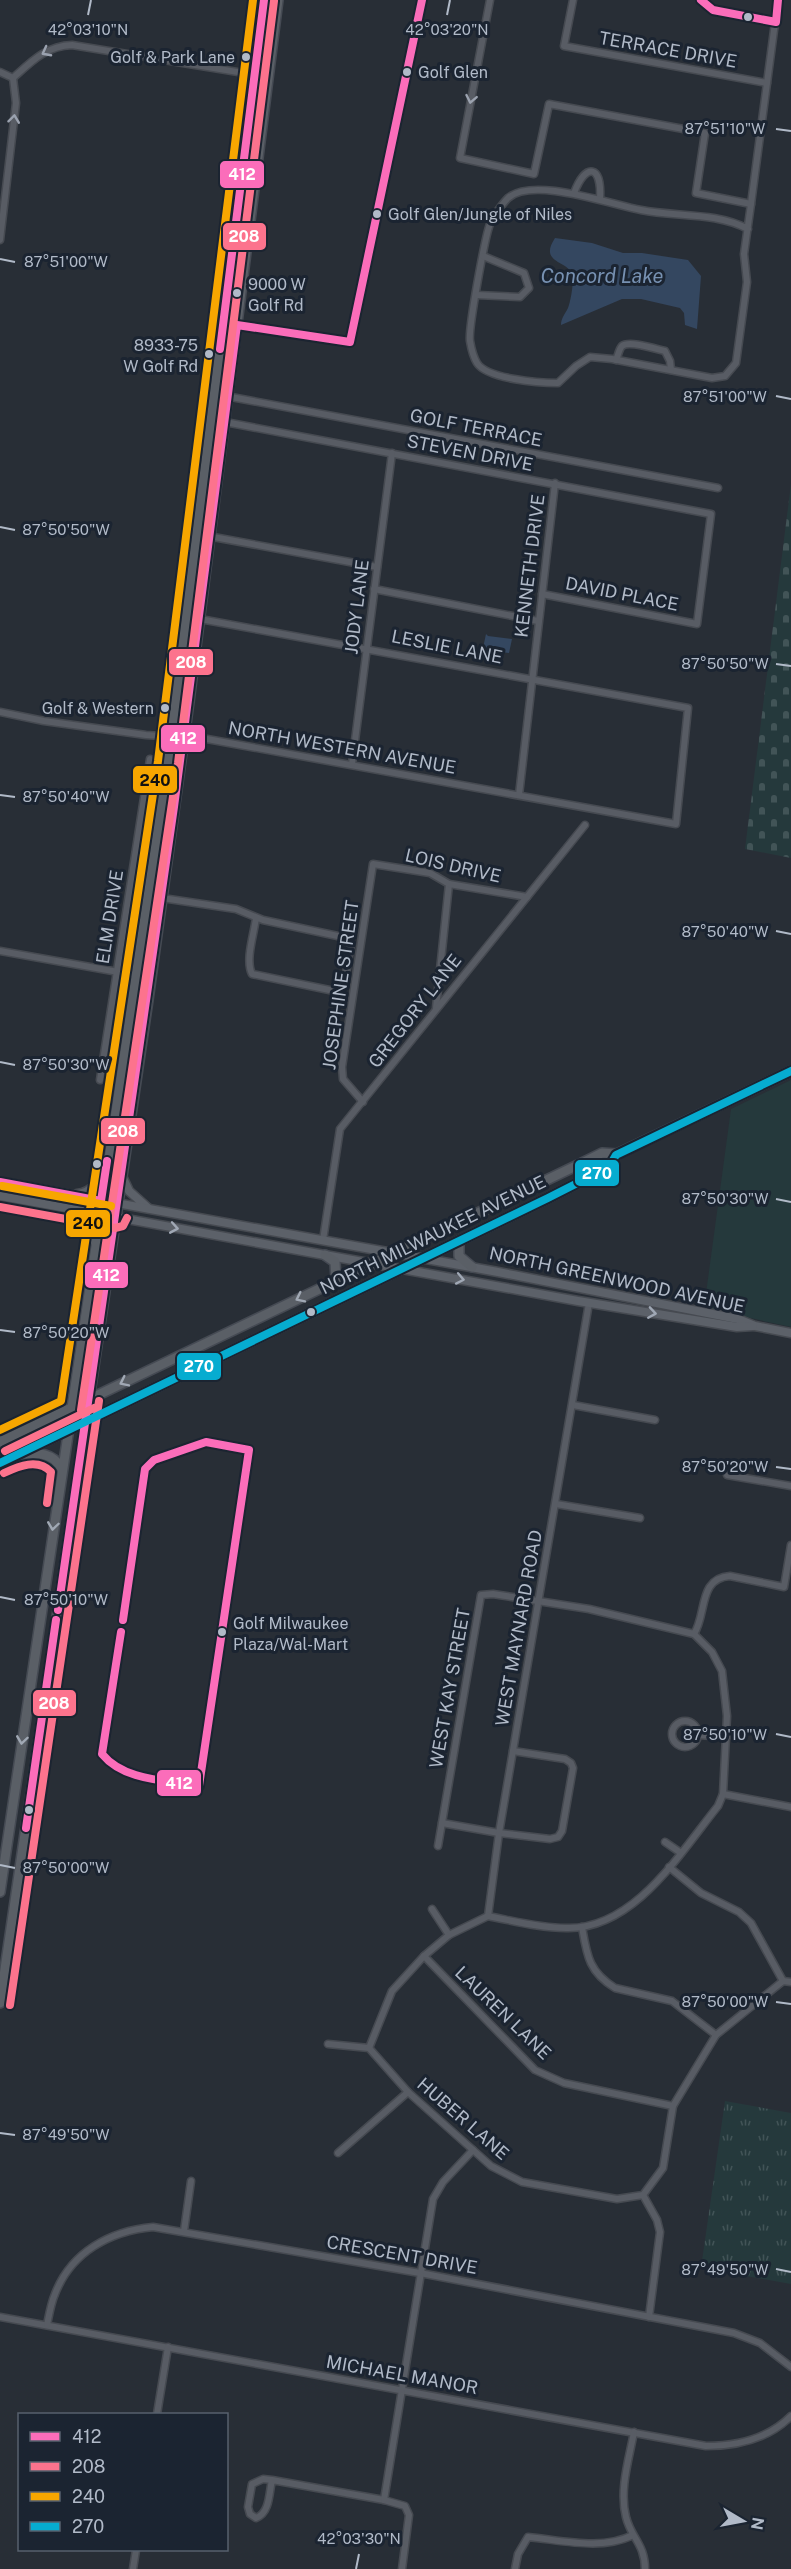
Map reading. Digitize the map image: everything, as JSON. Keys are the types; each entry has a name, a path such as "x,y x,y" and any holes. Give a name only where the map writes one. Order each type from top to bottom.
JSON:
{"main road":[{"path":"0,1892 171,737 264,0"},
{"path":"0,2002 152,978 185,738 278,0"},
{"name":"NORTH MILWAUKEE AVENUE","path":"0,1442 602,1153 616,1155 791,1071"},
{"path":"58,1193 80,1194 92,1189 108,1155"},
{"name":"NORTH MILWAUKEE AVENUE","path":"0,1463 609,1167 616,1155"},
{"path":"123,1176 129,1191 151,1210"},
{"name":"NORTH GREENWOOD AVENUE","path":"0,1182 472,1267 738,1318 755,1326"},
{"name":"NORTH GREENWOOD AVENUE","path":"0,1196 590,1303 737,1327 755,1326"},
{"path":"77,1211 84,1216 92,1228 95,1242"},
{"path":"459,1241 459,1256 472,1267"},
{"path":"325,1255 335,1262 336,1280"},
{"path":"755,1326 791,1333"},
{"path":"19,1454 48,1455 57,1460 62,1468"}],"street":[{"path":"490,0 460,158 534,174 549,104 705,133 696,193 751,204"},
{"name":"TERRACE DRIVE","path":"573,0 564,46 767,83"},
{"path":"700,0 713,10 776,22"},
{"path":"748,229 731,220 640,210 574,193 523,191 509,198 490,224 470,339 476,362 485,372 540,383 558,383 576,366 590,357 712,378 725,375 736,363 747,282 744,254 748,229 767,83 776,22 778,0"},
{"path":"13,78 47,50 72,45 268,77"},
{"path":"0,72 13,78"},
{"path":"1,240 16,103 13,78"},
{"path":"574,193 585,174 590,171 595,172 599,175 601,183 600,199"},
{"path":"477,294 520,297 529,288 524,273 483,256"},
{"path":"616,360 622,346 638,345 665,351 670,361 670,370"},
{"name":"GOLF TERRACE","path":"214,394 718,488"},
{"name":"STEVEN DRIVE","path":"225,422 711,514 697,624"},
{"name":"JODY LANE","path":"352,764 392,453"},
{"name":"KENNETH DRIVE","path":"519,795 555,483"},
{"path":"197,534 377,567"},
{"path":"374,589 538,621"},
{"name":"DAVID PLACE","path":"542,594 697,624"},
{"name":"LESLIE LANE","path":"200,619 367,647 688,708 676,824"},
{"name":"NORTH WESTERN AVENUE","path":"0,712 44,721 171,737 207,739 676,824"},
{"name":"ELM DRIVE","path":"100,1080 150,759"},
{"name":"GREGORY LANE","path":"323,1240 339,1131 585,825"},
{"name":"LOIS DRIVE","path":"372,864 430,873 449,884 527,897"},
{"name":"JOSEPHINE STREET","path":"363,1102 343,1079 342,1067 372,864"},
{"path":"436,1008 449,884"},
{"path":"162,898 236,909 256,918 347,938 351,944 344,985 339,992 252,974 250,959 256,918"},
{"path":"0,951 152,978"},
{"name":"WEST MAYNARD ROAD","path":"488,1916 499,1833 590,1303"},
{"path":"573,1405 655,1420"},
{"path":"727,1474 791,1486"},
{"path":"556,1504 640,1518"},
{"path":"694,1634 700,1622 709,1586 721,1576 784,1587 791,1545"},
{"name":"WEST KAY STREET","path":"438,1846 481,1595 493,1594 540,1603"},
{"path":"328,2044 369,2048 393,1991 424,1956 449,1935 488,1916 544,1926 582,1928 616,1917 634,1904 669,1867 718,1806 723,1794 727,1737 722,1671 712,1652 694,1634 589,1610 540,1603"},
{"path":"685,1722 693,1724 698,1735 692,1745 684,1747 675,1741 673,1733 677,1725 685,1722"},
{"path":"698,1735 727,1737"},
{"path":"442,1823 499,1833 550,1839 558,1837 562,1831 573,1768 572,1762 513,1750"},
{"path":"723,1794 791,1808"},
{"path":"665,1842 681,1852"},
{"path":"669,1867 701,1893 739,1912 751,1923 783,1980 791,1982"},
{"path":"432,1909 449,1935"},
{"path":"582,1928 590,1965 607,1983 615,1988 672,2001 685,2008 716,2035"},
{"name":"LAUREN LANE","path":"424,1956 535,2070 564,2084 673,2106"},
{"path":"649,2317 660,2232 657,2220 643,2195 663,2168 673,2106 716,2035 783,1980"},
{"name":"HUBER LANE","path":"369,2048 408,2092 491,2166 522,2182 617,2199 643,2195"},
{"path":"338,2153 408,2092"},
{"path":"384,2500 434,2199 443,2182 473,2150"},
{"path":"184,2231 191,2181"},
{"name":"CRESCENT DRIVE","path":"47,2325 54,2295 66,2272 78,2258 99,2241 116,2234 153,2227 420,2273 734,2333 760,2343 791,2367"},
{"name":"MICHAEL MANOR","path":"0,2317 706,2446 743,2444 772,2431 791,2416"},
{"path":"157,2413 168,2347"},
{"path":"634,2432 624,2494 626,2517 645,2555 645,2569"},
{"path":"272,2480 266,2511 262,2516 256,2518 250,2514 248,2507 252,2484 262,2479 272,2480 399,2503 409,2510 402,2569"},
{"path":"515,2569 518,2554 528,2537 598,2543 622,2541 633,2535"},
{"path":"133,2569 136,2551"}],"green space":[{"path":"791,484 791,858 745,849"},
{"path":"791,1080 791,1327 704,1308 731,1109"},
{"path":"725,2101 791,2113 791,2284 701,2268"}],"water":[{"name":"Concord Lake","path":"555,238 592,243 623,253 642,253 688,260 701,276 697,329 685,325 684,313 680,308 641,299 622,299 561,325 568,308 573,278 570,270 556,261 550,253"},
{"path":"486,634 512,639 509,653 501,652 499,662 488,660 490,649 483,648"}],"transit line":[{"name":"240","path":"0,1430 61,1401 158,761 253,0"},
{"name":"412","path":"220,349 264,0"},
{"name":"412","path":"58,1610 174,807 237,325 350,342 422,0"},
{"name":"412","path":"701,0 713,10 776,22 778,0"},
{"name":"208","path":"81,1410 178,763 274,1"},
{"name":"270","path":"0,1463 548,1198 609,1167 616,1155 791,1071"},
{"name":"412","path":"0,1182 101,1201 107,1161"},
{"name":"240","path":"2,1186 111,1206"},
{"name":"208","path":"0,1207 115,1228 123,1226 127,1218"},
{"name":"208","path":"10,2005 99,1401"},
{"name":"208","path":"5,1451 94,1408"},
{"name":"412","path":"121,1632 102,1754 122,1770 146,1778 199,1786 249,1450 206,1442 154,1460 145,1469 123,1620"},
{"name":"208","path":"4,1473 34,1464 46,1468 51,1472 47,1503"},
{"name":"412","path":"26,1828 56,1620"}],"place":[{"name":"Golf & Park Lane","path":"246,57"},
{"name":"Golf Glen","path":"407,72"},
{"name":"Golf Glen/Jungle of Niles","path":"377,214"},
{"name":"9000 W Golf Rd","path":"237,293"},
{"name":"8933-75 W Golf Rd","path":"209,354"},
{"name":"Golf & Western","path":"165,708"},
{"name":"Golf Milwaukee Plaza/Wal-Mart","path":"222,1632"}]}
